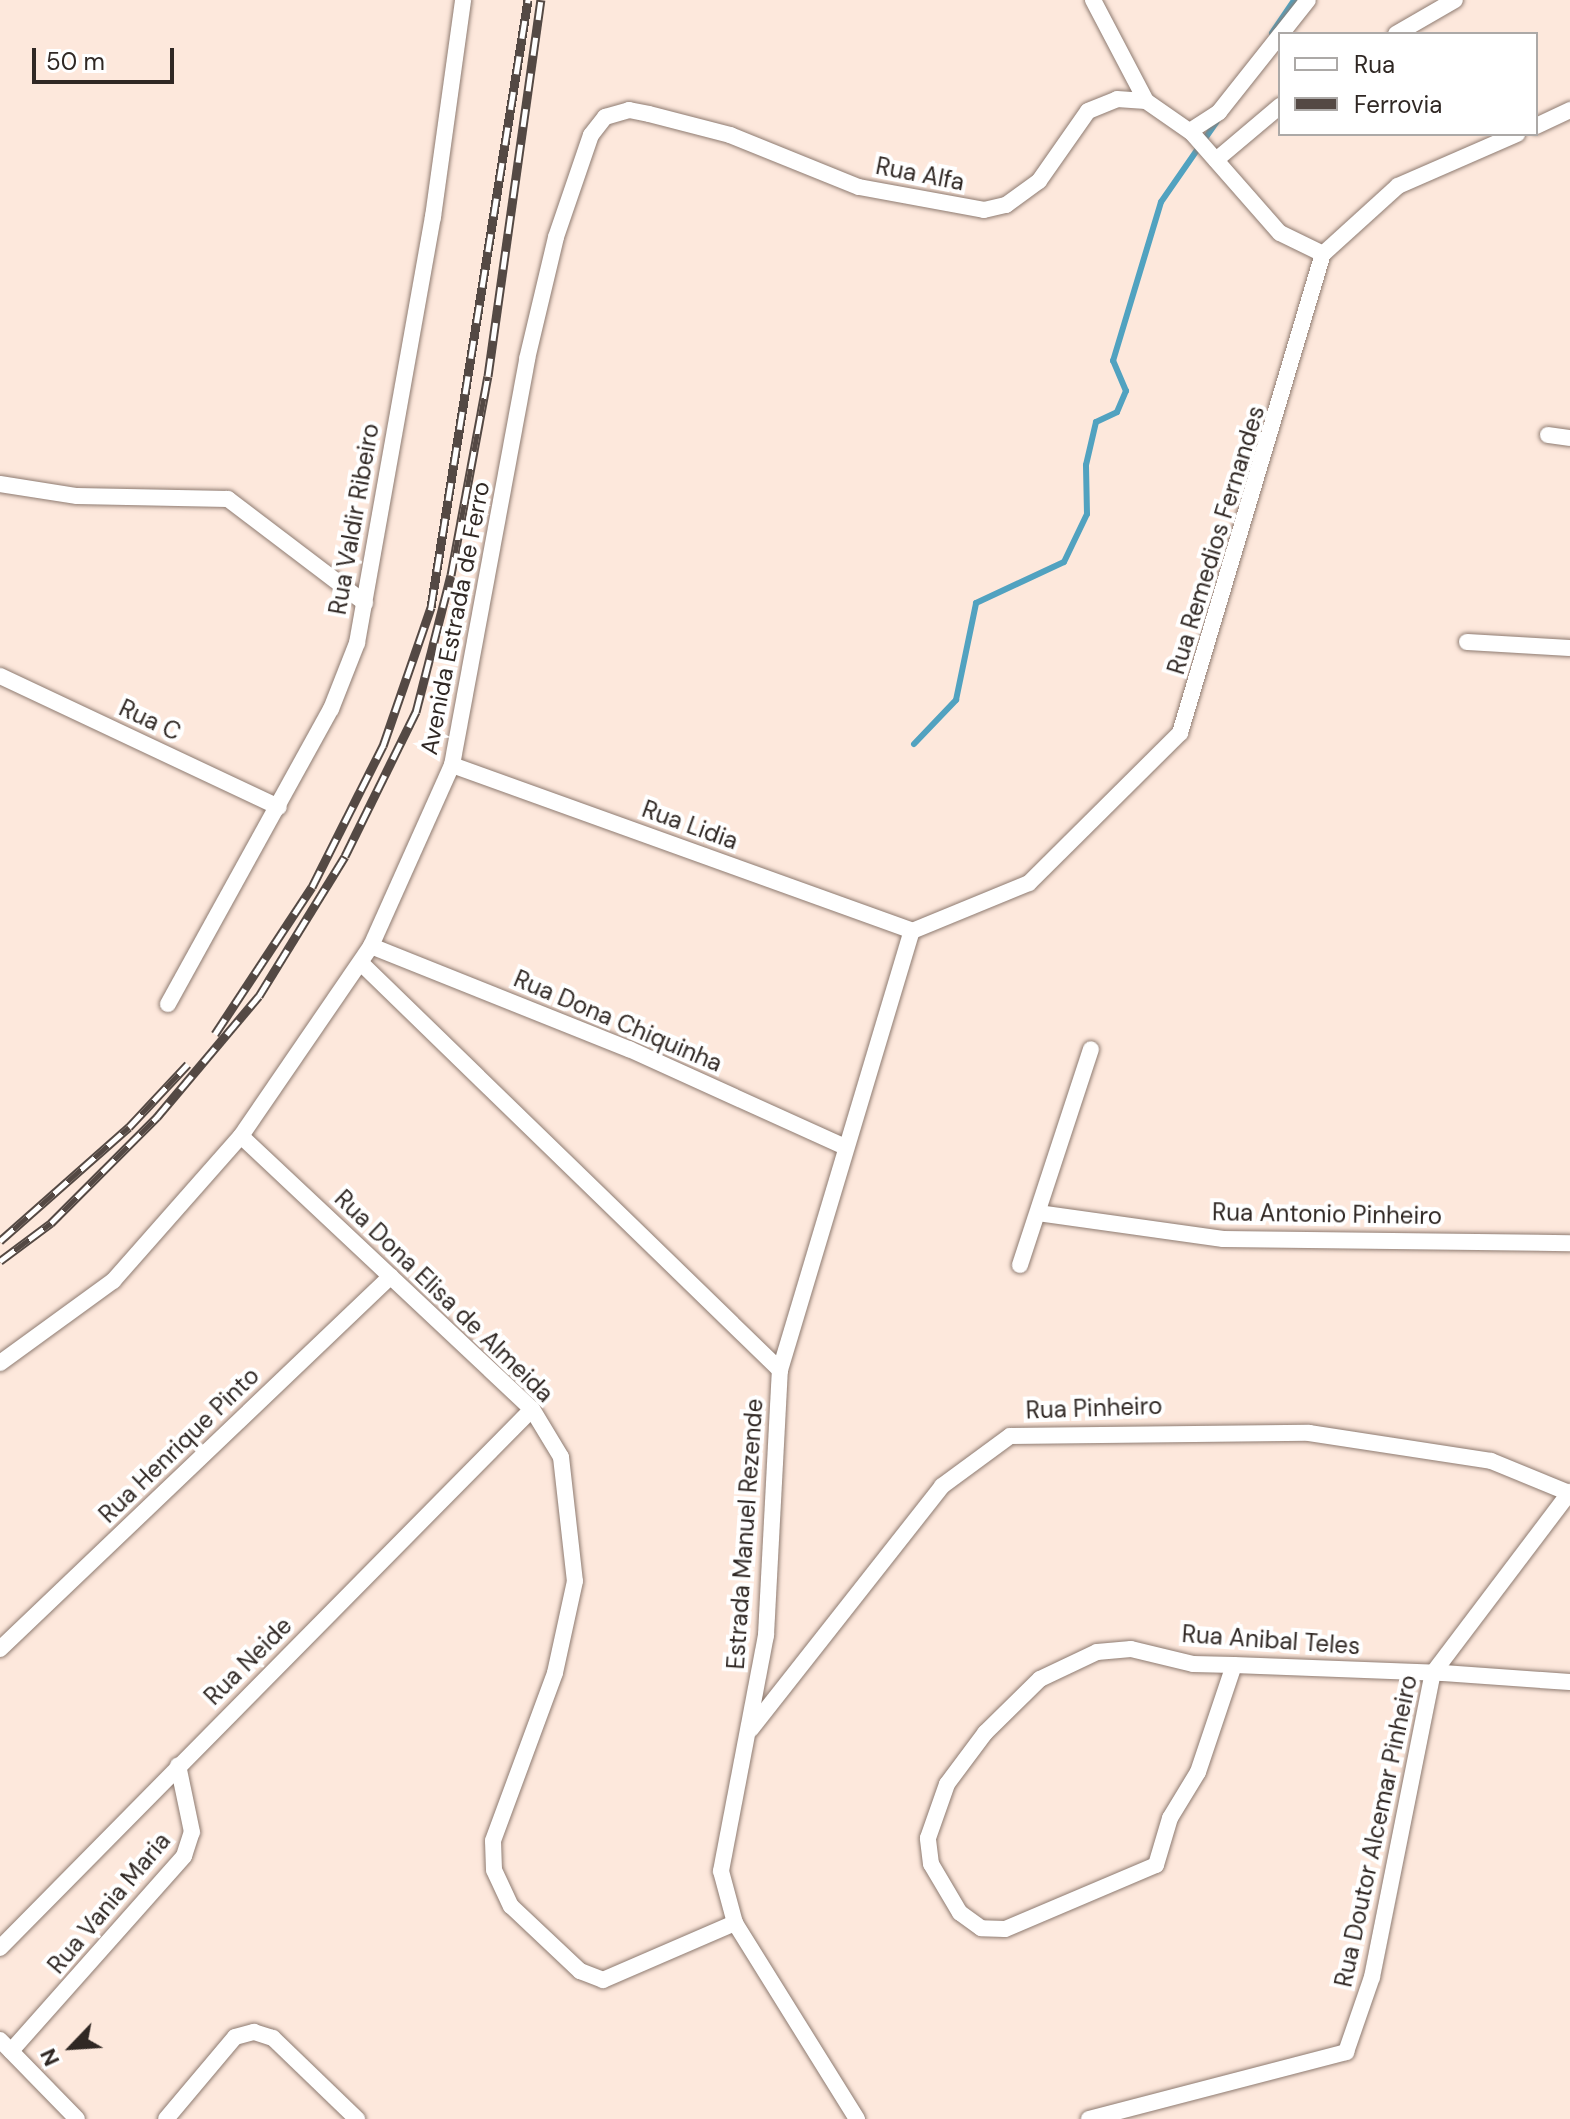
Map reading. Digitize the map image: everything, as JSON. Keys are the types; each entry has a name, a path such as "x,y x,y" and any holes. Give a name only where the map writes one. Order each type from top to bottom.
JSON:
{"street":[{"name":"Rua Valdir Ribeiro","path":"168,1004 331,709 365,603 463,0"},
{"path":"1093,0 1146,101 1191,132 1280,233 1323,254 1398,186 1512,136"},
{"path":"1282,32 1308,0"},
{"path":"1399,32 1455,0"},
{"path":"1191,132 1219,112 1278,38"},
{"name":"Rua Alfa","path":"649,114 730,135 859,187 984,210 1006,205 1039,181 1088,111 1117,99 1146,101"},
{"path":"1214,157 1278,108"},
{"path":"1538,125 1570,110"},
{"name":"Avenida Estrada de Ferro","path":"0,1363 113,1281 241,1136 362,964 452,765 556,237 591,135 616,111 649,114"},
{"name":"Rua Remedios Fernandes","path":"912,931 1029,883 1180,733 1323,254"},
{"path":"1548,435 1570,438"},
{"path":"0,484 77,496 228,499 365,603"},
{"path":"1467,642 1570,648"},
{"name":"Rua C","path":"0,676 279,807"},
{"name":"Rua Lidia","path":"452,765 912,931"},
{"name":"Estrada Manuel Rezende","path":"857,2119 735,1923 722,1850 749,1732 766,1635 780,1370 843,1146 912,931"},
{"name":"Rua Dona Chiquinha","path":"371,946 629,1049 843,1146"},
{"path":"362,964 780,1370"},
{"path":"1020,1265 1091,1049"},
{"name":"Rua Dona Elisa de Almeida","path":"241,1136 532,1409 567,1480 575,1581 559,1662 493,1841 500,1887 511,1906 593,1979 614,1979 735,1923"},
{"name":"Rua Antonio Pinheiro","path":"1038,1213 1223,1239 1570,1243"},
{"name":"Rua Henrique Pinto","path":"0,1649 391,1276"},
{"name":"Rua Neide","path":"0,1948 532,1409"},
{"name":"Rua Pinheiro","path":"749,1732 942,1486 1010,1436 1309,1433 1491,1461 1570,1492"},
{"name":"Rua Doutor Alcemar Pinheiro","path":"1089,2119 1346,2052 1372,1977 1433,1673 1570,1492"},
{"name":"Rua Anibal Teles","path":"1234,1665 1198,1772 1170,1818 1156,1865 1027,1922 981,1928 943,1890 928,1838 934,1810 963,1760 1040,1679 1097,1652 1131,1649 1234,1665 1570,1682"},
{"name":"Rua Vania Maria","path":"6,2045 184,1856 192,1818 178,1765"},
{"path":"166,2119 235,2037 254,2032 273,2038 357,2119"},
{"path":"6,2045 77,2119"}],"waterway":[{"path":"1272,33 1294,0"},
{"path":"914,744 956,700 976,603 1064,562 1087,514 1086,465 1096,422 1117,412 1126,391 1113,361 1161,202 1217,121"}],"railway":[{"path":"215,1034 312,887 383,746 431,607 528,0"},
{"path":"0,1261 51,1223 157,1117 259,996 345,856 416,712 451,575 488,376 541,0"},
{"path":"0,1241 129,1127 188,1064"}]}
